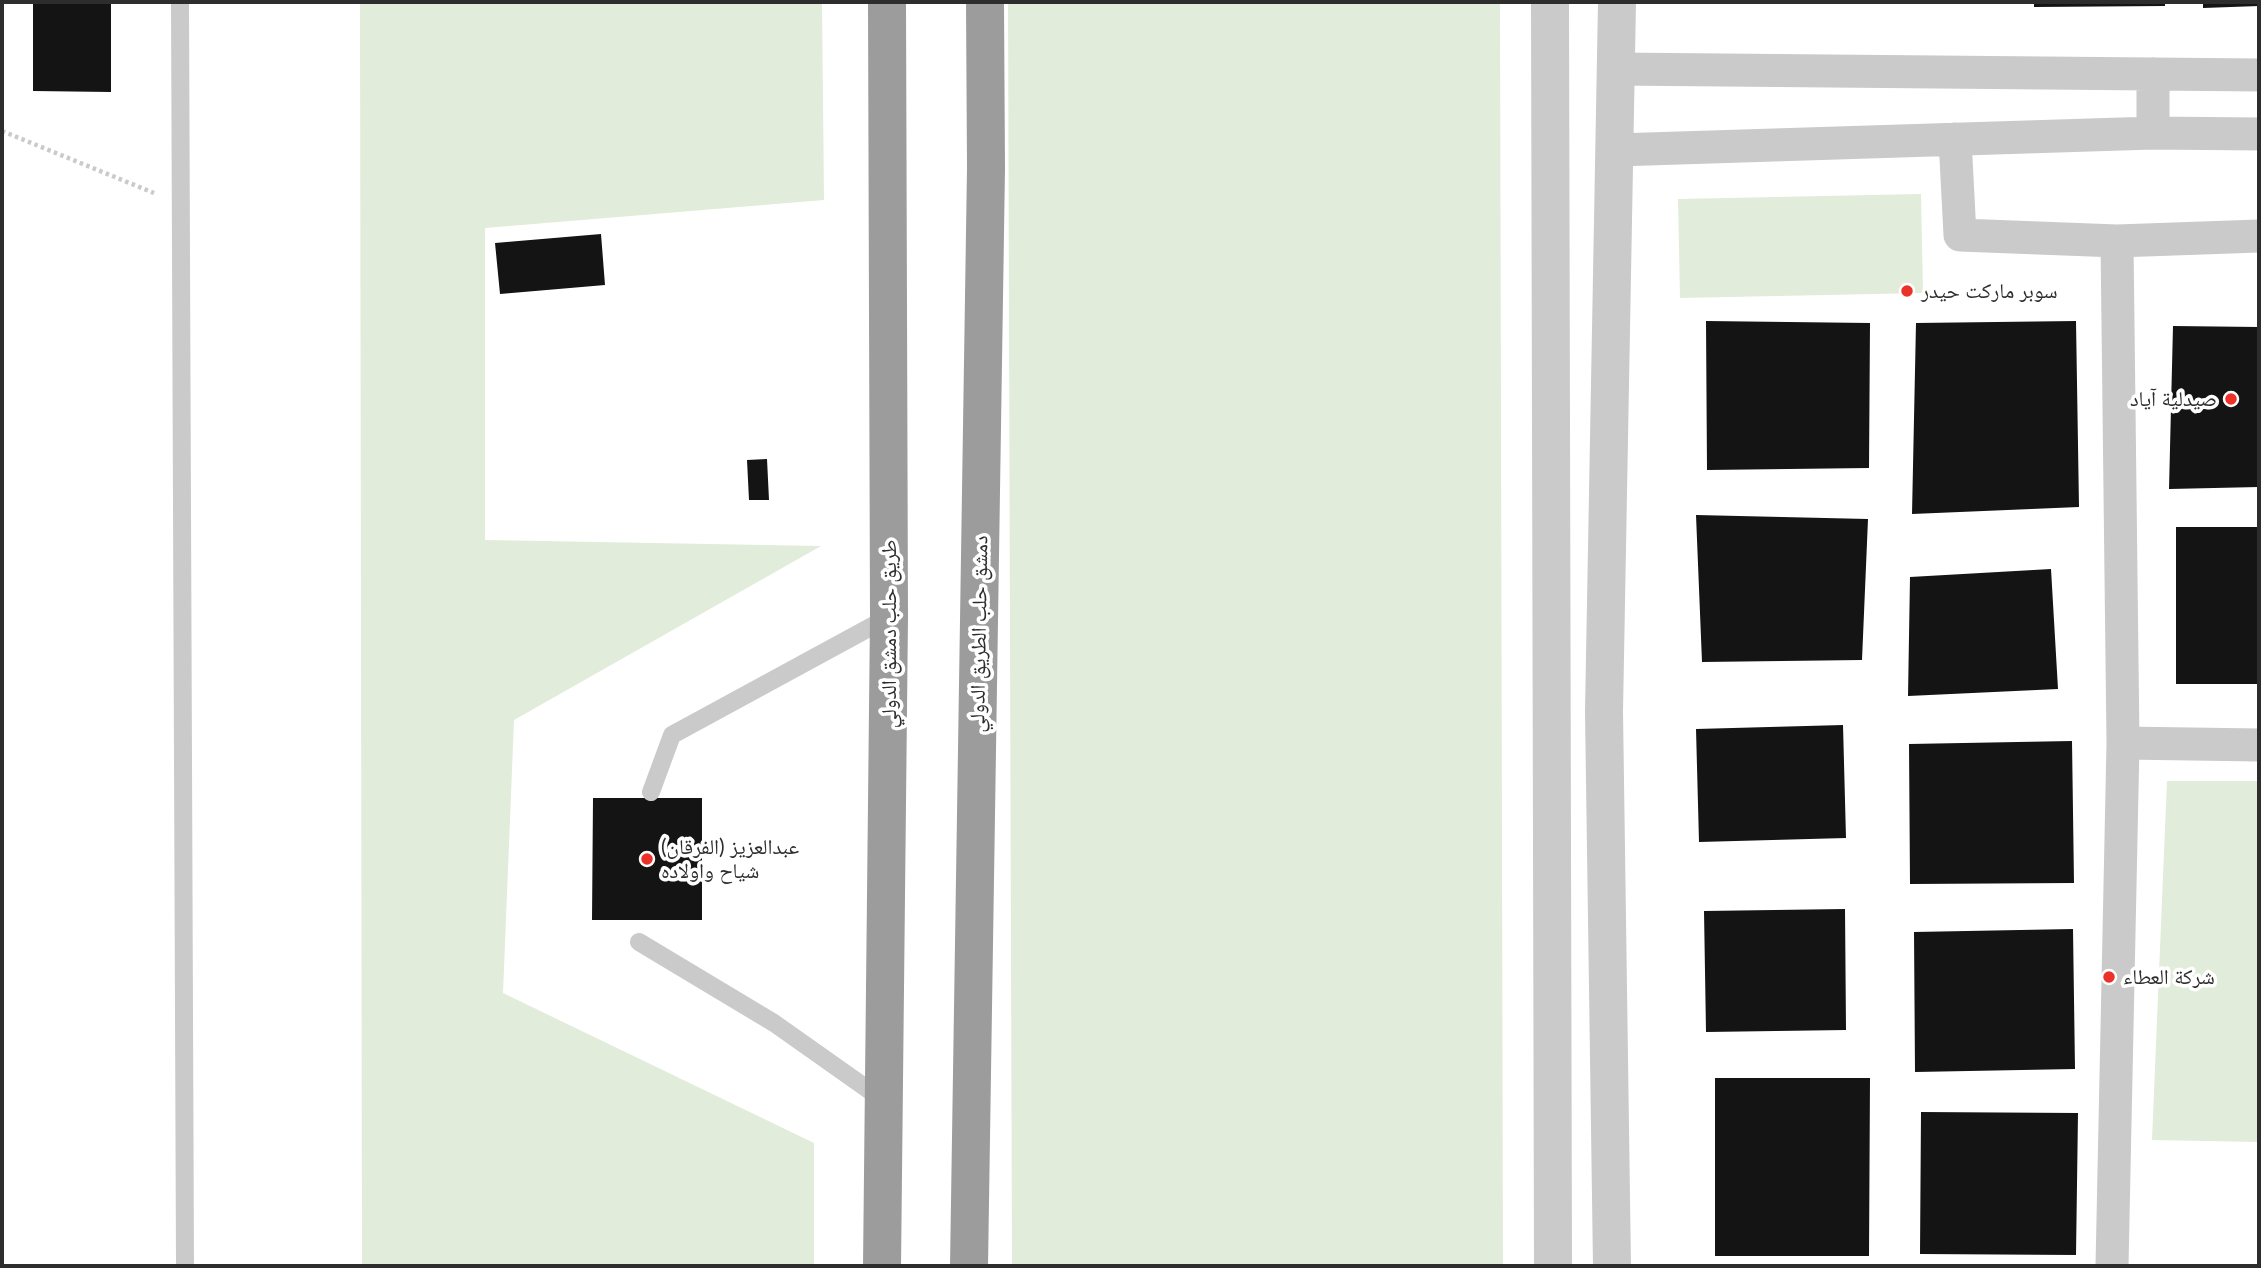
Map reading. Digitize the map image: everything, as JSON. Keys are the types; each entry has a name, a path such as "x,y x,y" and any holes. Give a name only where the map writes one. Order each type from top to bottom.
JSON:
{"highway":[{"name":"طريق حلب دمشق الدولي","path":"882,1266 889,617 887,2"},
{"name":"دمشق حلب الطريق الدولي","path":"970,1266 986,168 985,2"}],"street":[{"path":"1550,2 1553,1266"},
{"path":"1612,1266 1604,711 1616,150 1616,2"},
{"path":"1616,69 2259,75"},
{"path":"2153,74 2153,133"},
{"path":"1616,150 2153,133 2259,134"},
{"path":"1955,139 1960,235 2117,241 2259,236"},
{"path":"2112,1266 2123,743 2117,241"},
{"path":"2123,743 2259,745"}],"lane":[{"path":"180,2 185,1266"},
{"path":"651,792 672,735 889,617"},
{"path":"639,942 774,1023 885,1101"}],"path":[{"path":"2,131 181,204"}],"green space":[{"path":"360,2 822,2 824,200 485,228 485,540 821,546 514,720 503,993 814,1143 814,1266 362,1266"},
{"path":"1008,2 1500,2 1503,1266 1012,1266"},
{"path":"1921,194 1923,293 1680,298 1678,199"},
{"path":"2167,781 2259,781 2259,1142 2152,1140"}],"building":[{"path":"33,2 111,2 111,92 33,91"},
{"path":"2034,2 2165,2 2165,6 2034,7"},
{"path":"2203,2 2259,2 2259,6 2203,8"},
{"path":"601,234 605,285 500,294 495,243"},
{"path":"1706,321 1870,323 1869,468 1707,470"},
{"path":"2076,321 2079,507 1912,514 1916,323"},
{"path":"2173,326 2259,327 2259,487 2169,489"},
{"path":"767,459 769,500 749,500 747,460"},
{"path":"1696,515 1868,519 1862,660 1702,662"},
{"path":"2176,527 2259,527 2259,684 2176,684"},
{"path":"2051,569 2058,689 1908,696 1910,577"},
{"path":"1843,725 1846,838 1699,842 1696,729"},
{"path":"2072,741 2074,883 1910,884 1909,744"},
{"name":"(الفرقان) عبدالعزيز شياح واولاده","path":"593,798 702,798 702,920 592,920"},
{"path":"1845,909 1846,1030 1706,1032 1704,911"},
{"path":"2073,929 2075,1069 1915,1072 1914,932"},
{"path":"1715,1078 1870,1078 1869,1256 1715,1256"},
{"path":"1921,1112 2078,1113 2076,1255 1920,1254"}],"place":[{"name":"سوبر ماركت حيدر","path":"1907,291"},
{"name":"صيدلية آياد","path":"2231,399"},
{"name":"(الفرقان) عبدالعزيز شياح واولاده","path":"647,859"},
{"name":"شركة العطاء","path":"2109,977"}]}
